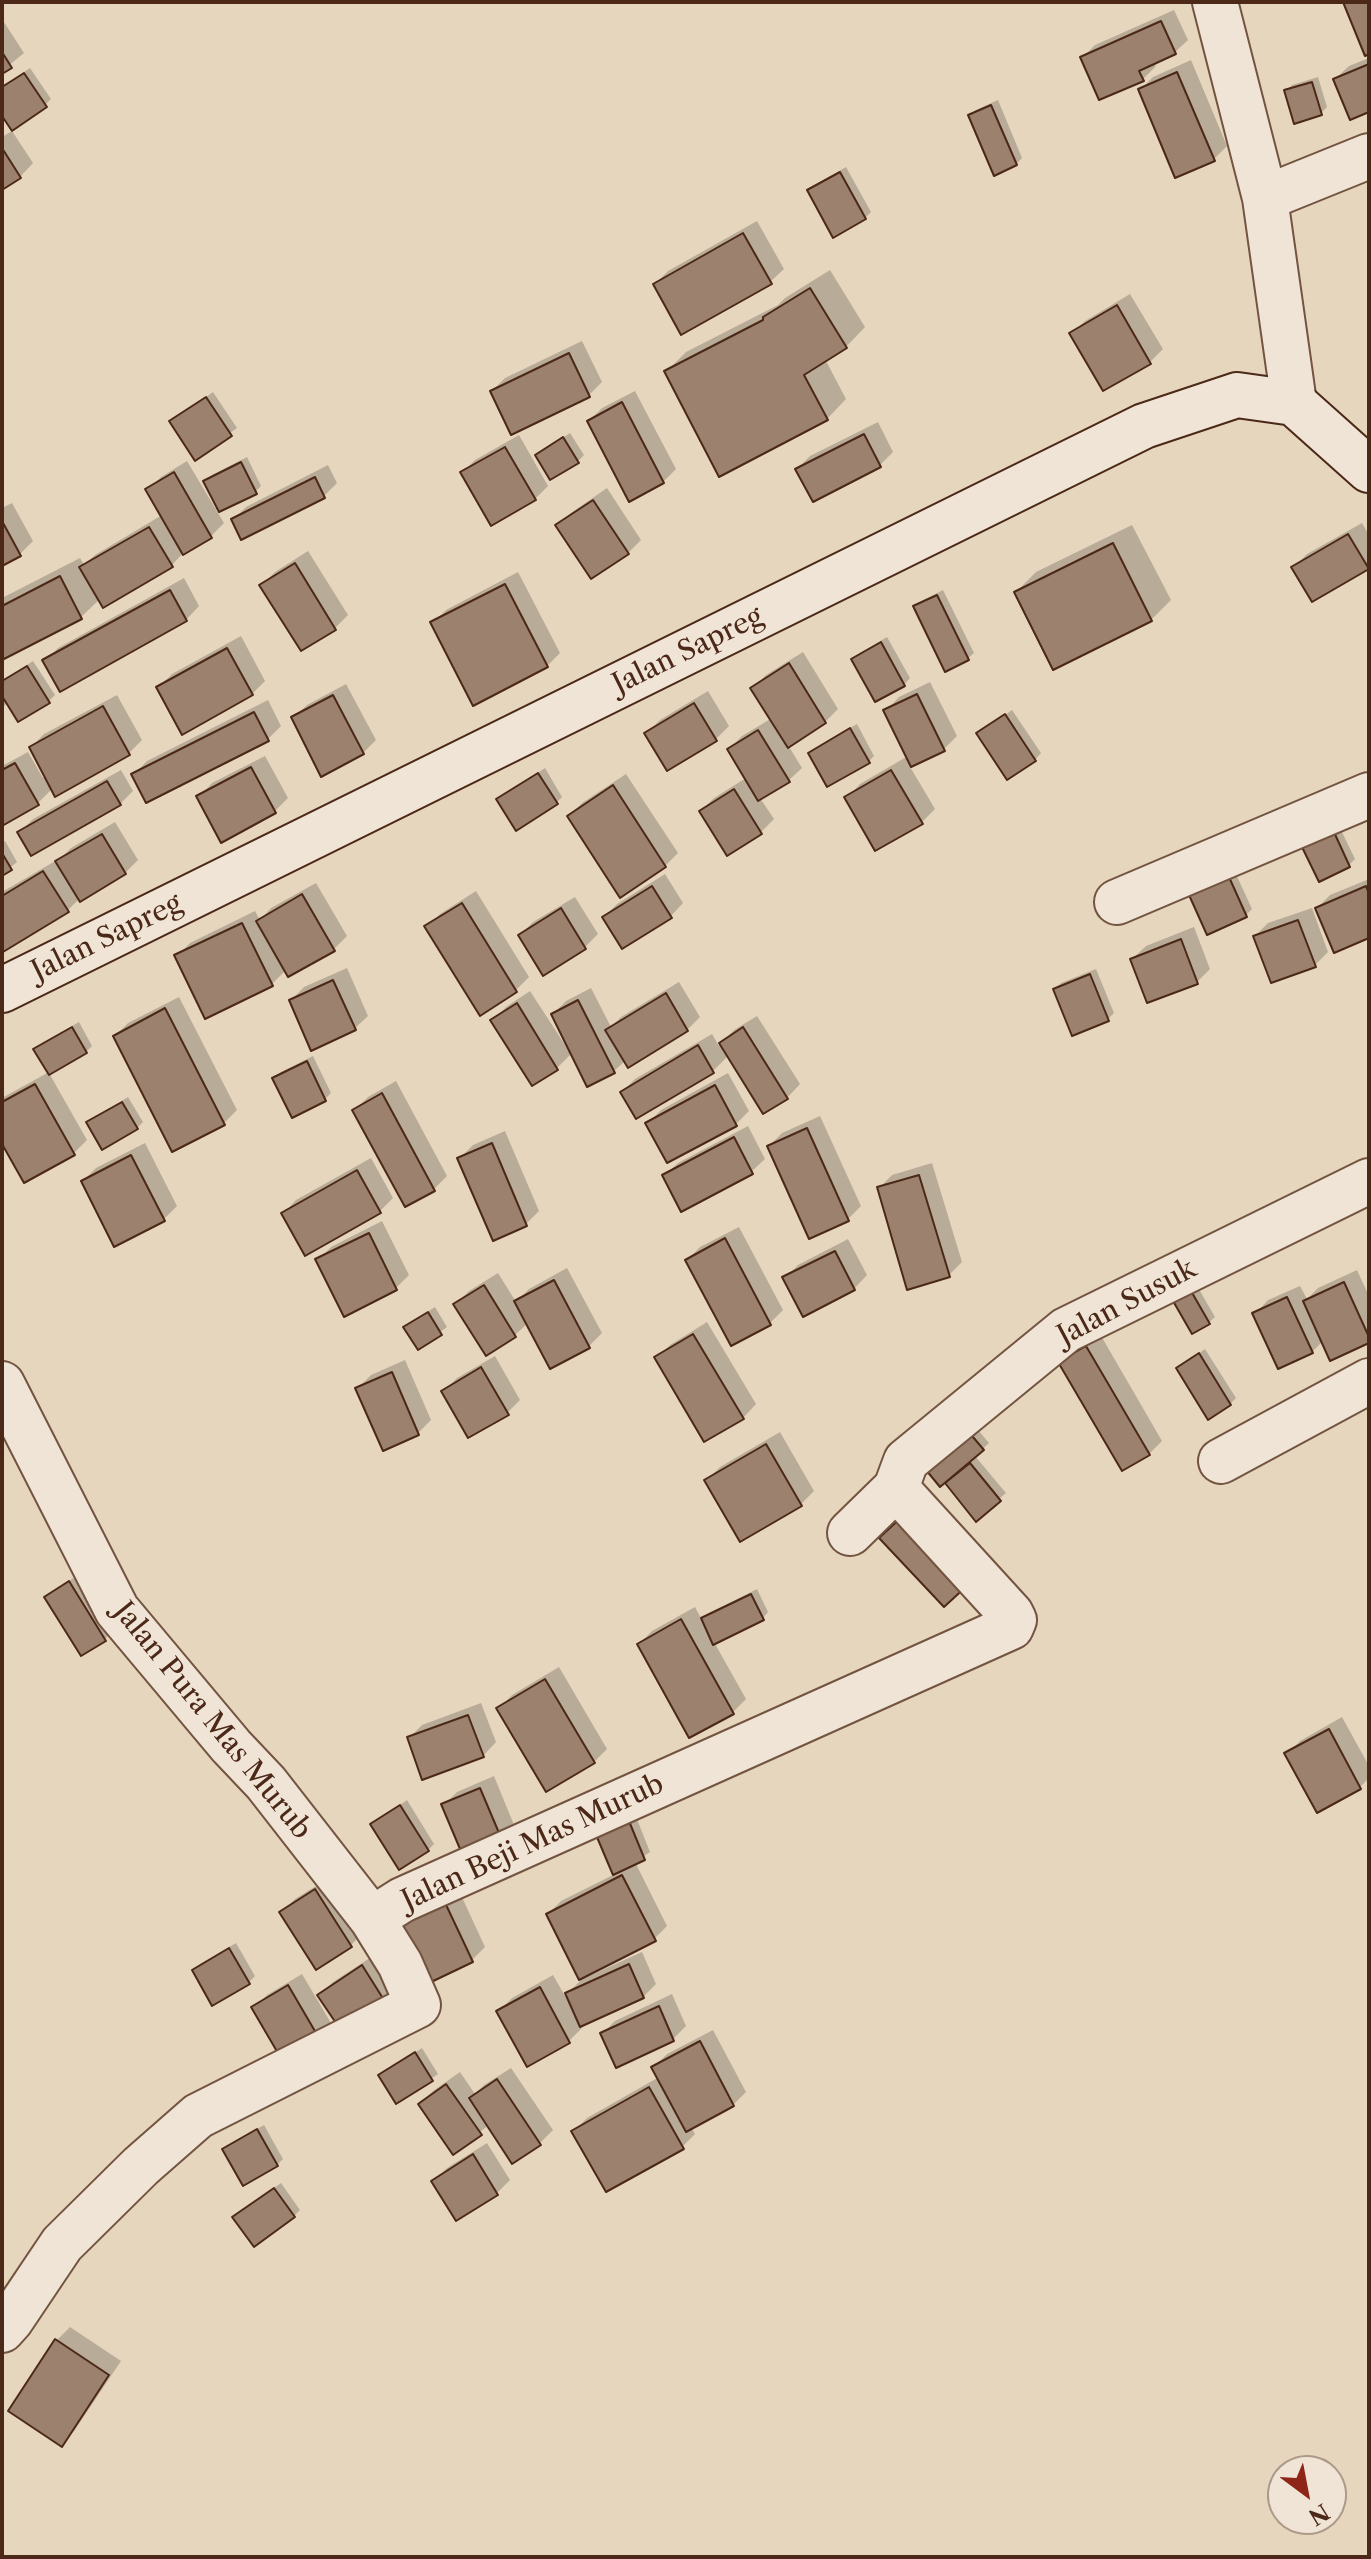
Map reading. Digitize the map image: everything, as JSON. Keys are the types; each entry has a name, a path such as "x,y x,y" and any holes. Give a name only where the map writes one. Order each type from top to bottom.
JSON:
{"street":[{"path":"1215,2 1265,198 1294,403 1369,470"},
{"path":"1265,198 1369,156"},
{"name":"Jalan Sapreg","path":"2,990 1144,426 1237,395 1294,403"},
{"path":"1117,902 1369,795"},
{"name":"Jalan Susuk","path":"850,1533 896,1488 906,1461 1066,1330 1369,1181"},
{"path":"1221,1461 1369,1381"},
{"name":"Jalan Pura Mas Murub","path":"2,1384 117,1610 266,1783 372,1919"},
{"name":"Jalan Beji Mas Murub","path":"2,2330 62,2244 141,2166 198,2116 418,2005 400,1964 372,1919 402,1900 1011,1627 1014,1620 1011,1614 896,1488"}],"building":[{"path":"1343,2 1369,2 1369,54 1365,56"},
{"path":"1161,21 1176,54 1139,71 1144,81 1099,100 1080,57"},
{"path":"2,52 12,68 2,74"},
{"path":"1369,64 1369,112 1350,120 1333,79"},
{"path":"1177,72 1215,161 1175,178 1138,89"},
{"path":"24,73 47,107 12,131 2,116 2,87"},
{"path":"1312,82 1322,115 1294,124 1284,90"},
{"path":"991,105 1017,165 994,176 968,115"},
{"path":"2,148 21,178 2,190"},
{"path":"840,172 866,219 833,238 807,190"},
{"path":"743,233 772,284 681,335 653,284"},
{"path":"810,288 847,348 804,375 828,420 719,477 664,371 763,320 763,317"},
{"path":"1117,305 1151,364 1103,391 1069,333"},
{"path":"569,353 590,397 511,435 490,391"},
{"path":"206,397 232,436 195,461 169,421"},
{"path":"622,402 664,483 629,502 587,421"},
{"path":"864,434 881,467 813,502 795,469"},
{"path":"563,437 579,463 550,480 535,455"},
{"path":"505,447 536,500 491,526 460,472"},
{"path":"241,462 257,494 219,512 203,481"},
{"path":"174,472 212,538 183,555 145,489"},
{"path":"315,477 325,498 241,540 231,519"},
{"path":"593,500 629,554 591,579 555,525"},
{"path":"2,521 21,556 2,566"},
{"path":"149,527 173,567 103,608 79,567"},
{"path":"1348,534 1369,569 1312,602 1291,567"},
{"path":"1113,543 1152,621 1053,670 1014,592"},
{"path":"295,563 336,630 301,651 259,585"},
{"path":"60,576 82,619 2,660 2,606"},
{"path":"505,584 548,667 473,706 430,622"},
{"path":"170,590 187,621 60,692 42,660"},
{"path":"937,595 969,660 945,672 913,606"},
{"path":"881,642 905,686 875,702 851,659"},
{"path":"227,648 253,695 182,735 156,687"},
{"path":"789,663 826,723 788,748 750,688"},
{"path":"27,666 50,703 18,722 2,696 2,681"},
{"path":"917,694 945,751 911,767 883,710"},
{"path":"333,695 364,754 321,777 291,717"},
{"path":"694,703 717,741 667,771 644,733"},
{"path":"103,706 130,755 55,797 29,747"},
{"path":"254,712 269,741 146,803 131,774"},
{"path":"1005,714 1036,761 1007,780 976,733"},
{"path":"850,728 870,763 827,787 808,753"},
{"path":"758,730 790,782 758,801 727,749"},
{"path":"15,763 39,805 2,826 2,770"},
{"path":"251,767 276,813 221,843 196,796"},
{"path":"891,770 923,824 875,851 844,797"},
{"path":"538,773 558,804 516,831 496,799"},
{"path":"107,781 121,805 31,856 17,832"},
{"path":"613,785 666,867 620,898 567,816"},
{"path":"734,789 762,834 727,856 699,811"},
{"path":"1333,830 1350,867 1319,882 1301,845"},
{"path":"102,834 126,874 80,902 55,861"},
{"path":"2,853 12,870 2,876"},
{"path":"43,871 69,912 3,952 2,896"},
{"path":"1229,877 1247,917 1207,935 1189,895"},
{"path":"652,886 672,918 622,949 602,917"},
{"path":"1366,886 1369,894 1369,938 1334,953 1315,908"},
{"path":"302,894 335,951 288,977 256,921"},
{"path":"462,903 517,992 480,1016 424,926"},
{"path":"561,908 586,949 543,976 518,935"},
{"path":"1298,920 1316,967 1271,983 1253,936"},
{"path":"242,923 273,986 205,1019 174,955"},
{"path":"1181,939 1198,984 1147,1003 1130,959"},
{"path":"1090,974 1109,1021 1072,1036 1053,989"},
{"path":"333,980 356,1030 311,1051 289,1000"},
{"path":"666,993 688,1031 628,1068 605,1030"},
{"path":"578,1000 615,1073 587,1087 551,1014"},
{"path":"517,1003 558,1070 532,1086 490,1020"},
{"path":"165,1008 225,1125 172,1152 113,1036"},
{"path":"72,1027 87,1053 49,1075 33,1049"},
{"path":"743,1027 788,1099 763,1114 719,1043"},
{"path":"698,1045 714,1073 636,1119 620,1092"},
{"path":"307,1061 326,1101 292,1118 272,1078"},
{"path":"35,1084 75,1155 24,1183 2,1144 2,1102"},
{"path":"715,1085 737,1126 667,1163 645,1123"},
{"path":"382,1093 435,1191 405,1207 352,1110"},
{"path":"122,1102 138,1129 102,1150 86,1122"},
{"path":"807,1128 849,1221 809,1239 767,1146"},
{"path":"734,1137 753,1174 681,1212 662,1175"},
{"path":"492,1143 527,1226 493,1241 457,1158"},
{"path":"131,1155 165,1221 114,1247 81,1181"},
{"path":"357,1170 381,1213 305,1256 281,1213"},
{"path":"919,1175 950,1277 907,1290 877,1187"},
{"path":"369,1233 397,1290 344,1317 315,1259"},
{"path":"725,1238 771,1325 731,1346 685,1260"},
{"path":"835,1251 855,1290 803,1317 782,1277"},
{"path":"554,1280 590,1348 550,1369 514,1301"},
{"path":"1344,1282 1369,1343 1330,1361 1303,1301"},
{"path":"1187,1284 1210,1324 1192,1334 1169,1294"},
{"path":"484,1285 516,1337 486,1356 453,1304"},
{"path":"1287,1297 1313,1353 1278,1369 1252,1313"},
{"path":"428,1312 442,1335 418,1350 403,1327"},
{"path":"693,1334 744,1419 704,1442 654,1357"},
{"path":"1086,1346 1150,1455 1122,1471 1058,1362"},
{"path":"1199,1353 1231,1405 1208,1420 1176,1368"},
{"path":"481,1367 509,1415 468,1438 441,1391"},
{"path":"392,1372 419,1435 383,1451 355,1388"},
{"path":"961,1423 984,1450 940,1487 917,1459"},
{"path":"766,1444 802,1506 740,1542 704,1480"},
{"path":"970,1463 1001,1501 976,1522 945,1483"},
{"path":"905,1514 970,1583 944,1607 879,1538"},
{"path":"69,1581 106,1641 81,1656 44,1597"},
{"path":"751,1594 764,1620 713,1645 701,1618"},
{"path":"681,1619 734,1714 689,1738 637,1644"},
{"path":"545,1679 595,1763 546,1792 496,1708"},
{"path":"468,1715 484,1757 422,1780 407,1737"},
{"path":"1329,1729 1361,1789 1317,1813 1284,1753"},
{"path":"480,1788 502,1840 463,1856 441,1804"},
{"path":"400,1805 429,1851 399,1870 370,1824"},
{"path":"624,1809 645,1860 613,1875 591,1823"},
{"path":"622,1875 656,1941 579,1980 546,1914"},
{"path":"315,1889 352,1947 316,1970 279,1912"},
{"path":"440,1892 473,1962 427,1984 393,1914"},
{"path":"229,1948 250,1984 212,2006 192,1970"},
{"path":"629,1964 644,1998 580,2027 565,1993"},
{"path":"362,1965 384,2000 340,2029 317,1995"},
{"path":"288,1985 319,2038 282,2060 251,2007"},
{"path":"540,1987 570,2043 527,2067 496,2011"},
{"path":"659,2006 674,2041 616,2068 600,2033"},
{"path":"700,2041 734,2106 686,2132 651,2067"},
{"path":"415,2052 433,2081 396,2104 378,2075"},
{"path":"497,2079 541,2145 512,2164 469,2098"},
{"path":"446,2084 482,2135 453,2155 418,2104"},
{"path":"649,2087 684,2149 606,2192 571,2131"},
{"path":"257,2129 278,2166 243,2186 222,2149"},
{"path":"473,2154 498,2195 456,2221 431,2181"},
{"path":"274,2188 295,2217 254,2247 232,2217"},
{"path":"55,2339 109,2375 62,2447 8,2411"}]}
